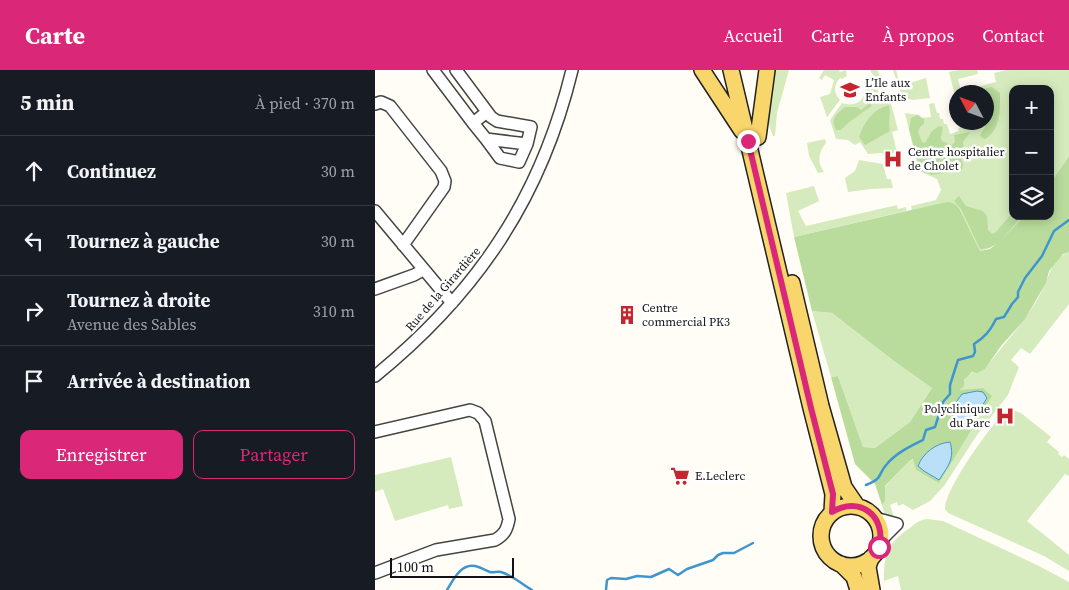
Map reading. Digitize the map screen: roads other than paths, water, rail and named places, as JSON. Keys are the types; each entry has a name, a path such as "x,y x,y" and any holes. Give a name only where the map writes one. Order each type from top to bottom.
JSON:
{"main road":[{"path":"703,70 753,139"},
{"path":"731,70 753,139 844,487 857,506"},
{"path":"742,70 753,139 811,408 833,494 832,512"},
{"path":"753,139 767,70"},
{"path":"858,590 854,577 841,564 831,558 822,543 821,531 823,524 832,512 844,506 857,506 870,512 880,528 881,540 868,567 872,590"},
{"path":"841,564 857,565 871,558"}],"street":[{"path":"433,70 500,158 519,162 527,144 531,127 497,121 487,112 456,70"},
{"name":"Rue de la Girardière","path":"375,376 412,344 452,303 494,252 517,215 543,163 560,116 572,70"},
{"path":"375,104 381,102 390,106 441,171 445,181 445,187 403,245"},
{"path":"473,123 487,112"},
{"path":"485,139 527,144"},
{"path":"375,211 452,303"},
{"path":"375,289 423,270"},
{"path":"375,432 470,410 478,413 485,421 509,520 502,536 495,540 436,550 375,573"}],"water":[{"path":"977,391 983,392 987,398 971,424 966,427 954,423 953,411 959,397 962,394"},
{"path":"950,442 951,458 939,480 918,466 931,449 940,444"}],"waterway":[{"path":"866,485 878,478 895,456 923,440 926,430 935,427 943,402 950,394 950,385 958,360 973,356 975,352 974,344 987,333 996,319 1004,317 1018,297 1018,292 1025,278 1042,256 1054,231 1069,220"},
{"path":"606,590 607,580 611,578 651,577 669,569 678,575 687,569 713,560 718,555 734,553 753,543"},
{"path":"447,590 458,573 470,566 477,566 490,572 506,574 532,590"}],"place":[{"name":"L’Ile aux Enfants","path":"850,90"},
{"name":"Centre hospitalier de Cholet","path":"893,159"},
{"name":"Centre commercial PK3","path":"627,315"},
{"name":"Polyclinique du Parc","path":"1005,416"},
{"name":"E.Leclerc","path":"680,476"}]}
